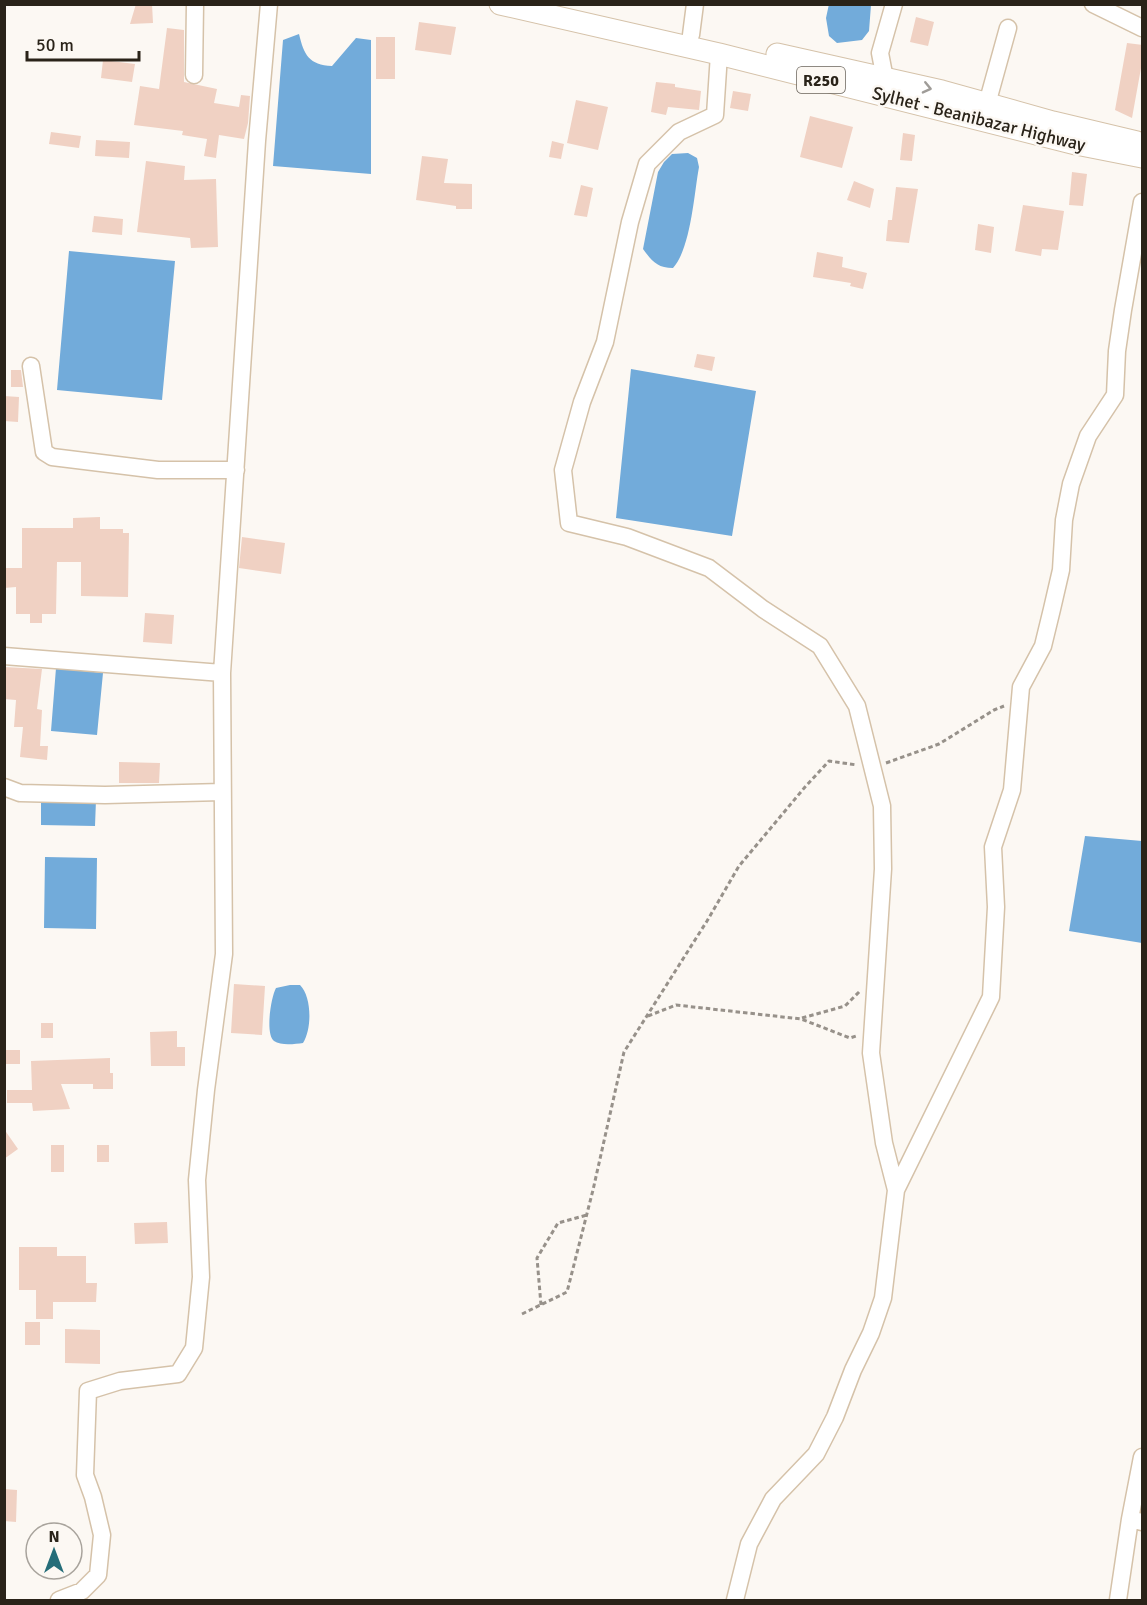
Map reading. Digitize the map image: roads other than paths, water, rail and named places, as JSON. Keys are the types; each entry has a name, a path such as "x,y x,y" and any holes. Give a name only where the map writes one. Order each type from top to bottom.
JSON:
{"main road":[{"name":"Sylhet - Beanibazar Highway","path":"500,4 719,54 1076,144 1143,157"},
{"name":"Sylhet - Beanibazar Highway","path":"563,4 885,79 1053,123 1143,143"}],"street":[{"path":"194,75 195,4"},
{"path":"59,1600 82,1592 98,1575 102,1535 85,1475 88,1391 120,1381 178,1374 194,1348 201,1277 197,1180 224,954 222,673 257,141 269,4"},
{"path":"692,35 695,4"},
{"path":"885,79 880,53 894,4"},
{"path":"1093,4 1143,28"},
{"path":"987,104 1008,28"},
{"path":"719,54 715,115 679,132 647,164 630,222 605,342 582,402 563,470 569,523 627,537 709,568 762,609 820,646 857,706 882,806 883,869 871,1053 882,1132 896,1190"},
{"path":"735,1600 749,1544 773,1499 816,1454 835,1417 853,1370 871,1333 883,1298 896,1190 991,997 996,907 993,848 1012,790 1021,687 1043,646 1061,570 1064,520 1071,484 1088,436 1115,395 1122,320 1143,202"},
{"path":"31,366 44,452 52,457 158,470 236,470"},
{"path":"4,656 222,673"},
{"path":"4,787 20,793 105,795 222,792"},
{"path":"1118,1600 1136,1520 1143,1456"}],"water":[{"path":"829,4 871,5 869,31 862,40 837,43 829,36 826,18"},
{"path":"299,34 303,48 313,61 332,66 356,38 371,40 371,174 273,166 283,40"},
{"path":"688,153 697,158 699,167 691,220 679,259 673,268 667,268 655,263 643,249 658,172 672,154"},
{"path":"69,251 175,261 162,400 57,390"},
{"path":"631,369 756,391 732,536 616,518"},
{"path":"56,668 103,673 97,735 51,731"},
{"path":"41,799 96,800 95,826 41,825"},
{"path":"1085,836 1142,841 1142,943 1069,931"},
{"path":"45,857 97,858 96,929 44,928"},
{"path":"300,985 307,997 308,1030 303,1043 280,1044 271,1037 269,1024 272,999 276,988"}]}
